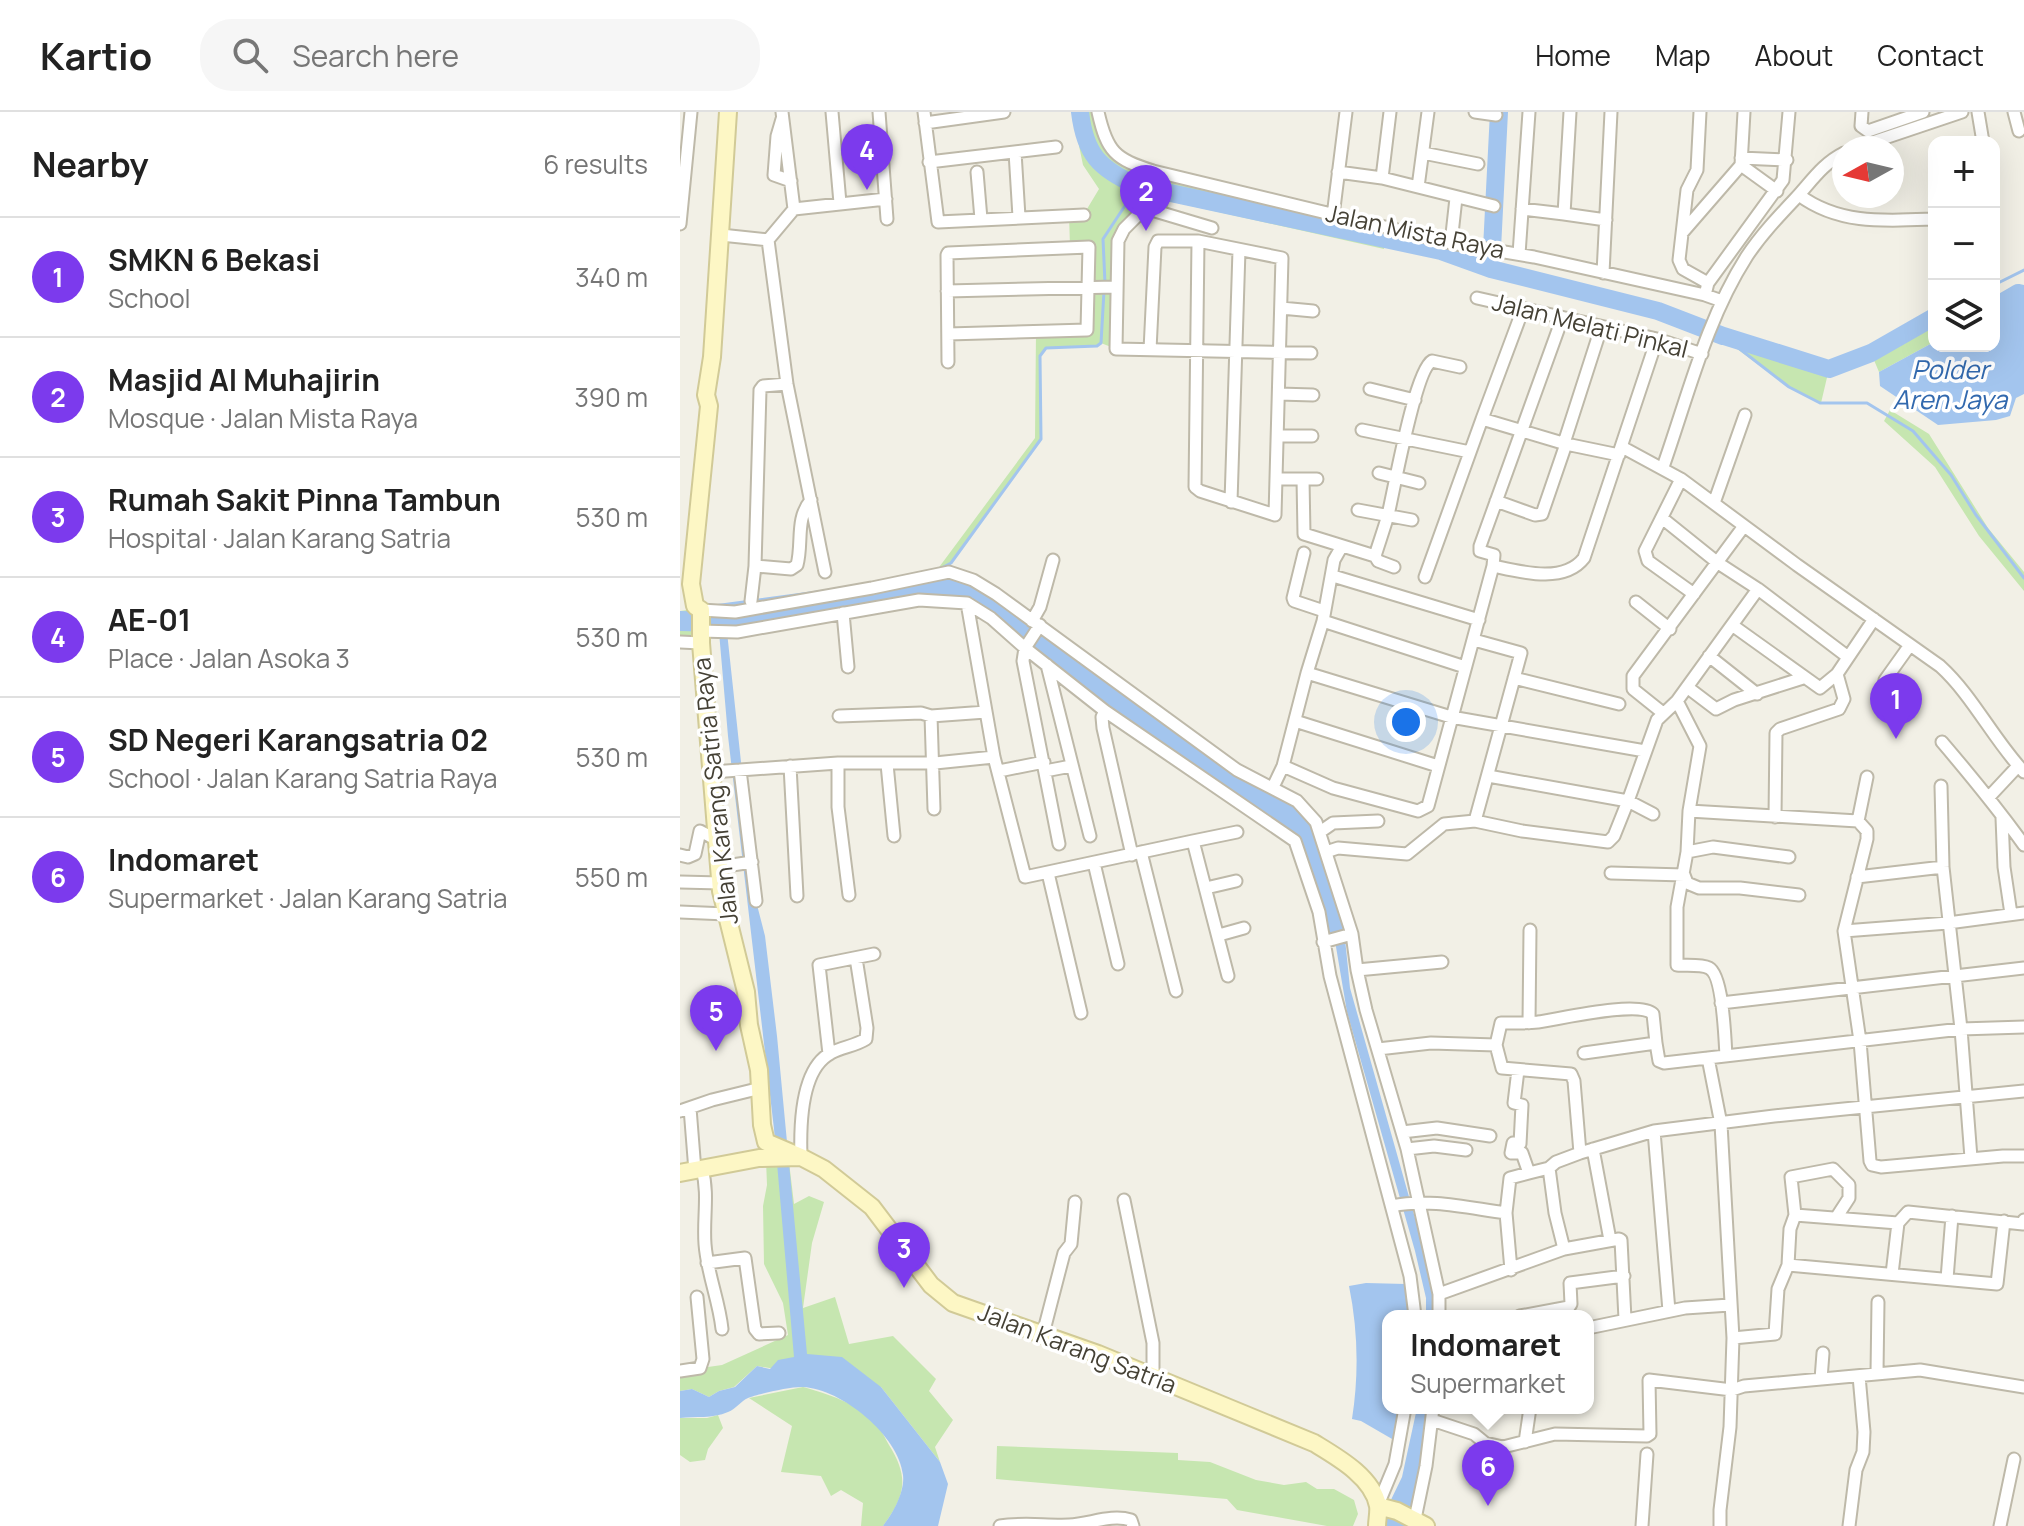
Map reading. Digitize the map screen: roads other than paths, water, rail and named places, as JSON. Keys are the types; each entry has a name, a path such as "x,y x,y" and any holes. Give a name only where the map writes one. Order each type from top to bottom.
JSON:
{"street":[{"path":"680,224 685,128 691,112"},
{"name":"Jalan Karang Satria Raya","path":"728,112 721,235 691,584 695,606 701,610 720,875 726,914 746,992 761,1088"},
{"path":"832,112 840,203"},
{"path":"879,112 887,219"},
{"path":"1004,112 924,118 937,221 1084,215"},
{"name":"Jalan Mista Raya","path":"1098,112 1113,152 1121,160 1153,171 1451,243 1519,254 1722,301"},
{"path":"1333,216 1346,112"},
{"path":"1382,178 1390,112"},
{"path":"1418,187 1428,112"},
{"path":"1475,112 1496,115"},
{"path":"1519,254 1529,112"},
{"path":"1564,214 1570,112"},
{"path":"1603,273 1611,112"},
{"path":"1700,112 1697,170 1687,190 1680,265 1708,283"},
{"path":"1682,233 1741,162 1744,112"},
{"path":"1705,295 1708,283 1783,180 1789,112"},
{"path":"1862,112 1861,126 1868,131 1923,112"},
{"path":"1891,136 1962,112"},
{"path":"1978,112 1982,136"},
{"path":"2014,112 2019,131"},
{"path":"782,115 774,175 791,181 794,209"},
{"path":"929,162 1056,147"},
{"path":"1015,152 1019,217"},
{"path":"1423,153 1478,164"},
{"path":"1741,162 1787,160"},
{"path":"1741,162 1777,191"},
{"path":"1663,467 1711,323 1722,301 1748,255 1820,170 1832,162"},
{"path":"948,334 1087,330 1118,241 1124,229 1146,204 1153,171"},
{"path":"977,172 981,219"},
{"path":"1338,172 1382,178 1494,206"},
{"path":"1799,195 1815,207 1871,221 1928,219"},
{"path":"1451,243 1456,198"},
{"path":"799,558 824,566 787,384 768,240 794,209 886,199"},
{"path":"1146,204 1212,228"},
{"path":"1522,209 1606,220"},
{"path":"721,235 768,240"},
{"path":"1150,350 1155,245 1161,241 1198,241 1282,258 1276,511 1273,516 1195,487 1198,241"},
{"path":"948,362 947,255 950,252 1086,245 1116,349 1311,353"},
{"path":"1231,502 1239,250"},
{"path":"947,291 1100,288"},
{"name":"Jalan Melati Pinkal","path":"1477,298 1601,328 1703,348"},
{"path":"1281,308 1313,311"},
{"path":"1425,577 1523,309"},
{"path":"1283,766 1333,788 1418,811 1428,806 1493,566 1494,555 1480,551 1562,319"},
{"path":"1496,501 1535,515 1542,514 1601,328"},
{"path":"1493,566 1521,572 1563,573 1579,565 1621,451 1657,339"},
{"path":"1375,556 1415,400 1428,363 1432,361 1460,367"},
{"path":"751,601 755,566 760,390 763,386 787,384"},
{"path":"1370,389 1415,400"},
{"path":"1279,394 1313,395"},
{"path":"1714,503 1745,415"},
{"path":"1482,419 1565,443 1621,451 1663,467 1910,645 1957,681 2021,769 1989,797"},
{"path":"1362,430 1470,452"},
{"path":"1278,436 1312,436"},
{"path":"1379,473 1419,483"},
{"path":"1277,479 1317,479"},
{"path":"1303,479 1304,534 1375,556 1378,561 1394,567"},
{"path":"1681,479 1645,556 1694,594"},
{"path":"755,566 791,569 797,565 801,522 805,507 811,500"},
{"path":"1358,510 1412,520"},
{"path":"1662,518 1718,563 1848,657"},
{"path":"1663,713 1633,689 1632,681 1744,526"},
{"path":"1273,787 1283,766 1324,616 1334,560 1342,546"},
{"path":"1304,553 1294,601 1324,616 1465,667"},
{"path":"1053,560 1023,661 1059,844"},
{"path":"701,610 735,612 949,572 978,582 1237,770 1297,801 1316,822 1352,934 1357,970 1407,1149 1439,1294 1439,1310"},
{"path":"1333,576 1479,620"},
{"path":"1326,852 1338,848 1407,854 1444,824 1475,821 1522,831 1608,842 1614,836 1645,751 1663,713 1677,701 1758,589"},
{"path":"680,642 919,600 967,603 991,618 1105,711 1295,841 1319,912 1340,1018 1396,1205 1414,1310"},
{"path":"1636,602 1670,629"},
{"path":"967,603 994,757 1025,877 1237,832"},
{"path":"843,613 848,667"},
{"path":"1732,625 1820,688 1837,674 1874,619"},
{"path":"1474,640 1521,653 1475,821"},
{"path":"1885,680 1910,645"},
{"path":"1709,656 1757,694"},
{"path":"1047,665 1090,836"},
{"path":"1307,673 1451,717 1645,751"},
{"path":"1775,817 1776,733 1839,709 1844,699 1837,674"},
{"path":"1514,678 1619,704"},
{"path":"1687,687 1716,709 1728,702 1803,678"},
{"path":"1677,701 1700,746 1689,811 1684,875 1677,907 1677,965 1711,969 1721,1003 1726,1056"},
{"path":"1105,711 1103,728 1176,991"},
{"path":"839,716 921,713 931,716 986,712"},
{"path":"931,716 935,763 934,809"},
{"path":"1295,721 1438,766"},
{"path":"1942,742 1989,797 2024,845"},
{"path":"712,772 838,763 935,763 994,757"},
{"path":"838,763 838,807 849,895"},
{"path":"887,764 894,836"},
{"path":"790,766 797,896"},
{"path":"999,771 1071,766"},
{"path":"740,770 756,901"},
{"path":"1488,776 1628,801 1653,814"},
{"path":"1858,821 1867,777"},
{"path":"1941,786 1943,867 1961,1029 1971,1158"},
{"path":"1689,811 1858,821 1867,831 1844,931 1860,1041 1868,1151 1872,1165 1881,1167 2024,1156"},
{"path":"1844,931 2018,914 2004,867 2002,818"},
{"path":"1320,832 1333,823 1378,821"},
{"path":"680,855 688,857 695,854 700,831 719,841"},
{"path":"1193,841 1228,976"},
{"path":"1687,852 1713,847 1789,857"},
{"path":"680,882 720,875 752,862"},
{"path":"1094,863 1118,964"},
{"path":"1857,877 1943,867"},
{"path":"1048,873 1081,1013"},
{"path":"1611,873 1684,875"},
{"path":"1684,875 1687,883 1699,888 1740,888 1799,895"},
{"path":"1206,888 1236,881"},
{"path":"680,912 726,914"},
{"path":"1219,935 1244,928"},
{"path":"1529,1023 1530,930"},
{"path":"1323,942 1352,934"},
{"path":"829,1054 819,965 874,954"},
{"path":"692,1171 759,1158 801,1157 800,1127 806,1090 814,1071 829,1054 866,1039 856,958"},
{"path":"1357,970 1405,963 1442,962"},
{"path":"1721,1003 2024,968"},
{"path":"1580,1153 1573,1077 1567,1072 1502,1068 1496,1045 1501,1023 1529,1023 1619,1009 1647,1009 1653,1014 1661,1063 1961,1029 2024,1027"},
{"path":"1378,1049 1431,1043 1496,1045"},
{"path":"1584,1053 1656,1043"},
{"path":"1708,1058 1721,1124 1733,1338 1732,1390 1720,1526"},
{"path":"1518,1070 1514,1103 1522,1105 1520,1144 1513,1143 1511,1153 1522,1153 1529,1173"},
{"path":"722,1329 707,1263 706,1184 692,1171 685,1110 761,1088 759,1158"},
{"name":"Jalan Karang Satria","path":"761,1088 762,1125 766,1142 824,1169 872,1207 942,1296 1314,1443 1338,1457 1367,1483 1378,1506"},
{"path":"1511,1270 1506,1213 1510,1178 1549,1168 1580,1153 1654,1131 2024,1091"},
{"path":"1402,1132 1437,1128 1490,1136"},
{"path":"1654,1131 1669,1311"},
{"path":"1407,1149 1434,1146 1466,1150"},
{"path":"1593,1149 1610,1240"},
{"path":"1549,1168 1564,1249"},
{"path":"1733,1338 1775,1334 1778,1289 1788,1265 1790,1229 1795,1215 1791,1177 1833,1169 1849,1185 1849,1198 1836,1218"},
{"path":"1124,1200 1153,1343 1153,1377"},
{"path":"1043,1334 1064,1253 1071,1244 1075,1202"},
{"path":"1396,1205 1419,1202 1506,1213"},
{"path":"1892,1274 1898,1223 1908,1212 2023,1224 2024,1220"},
{"path":"1795,1215 1898,1223"},
{"path":"1947,1279 1952,1216"},
{"path":"1788,1265 1997,1284 2004,1221"},
{"path":"1439,1294 1564,1249 1621,1240 1625,1319"},
{"path":"707,1263 745,1258 755,1329 759,1334 779,1333"},
{"path":"1553,1310 1571,1304 1570,1283 1624,1276"},
{"path":"680,1371 700,1368 703,1359 697,1297"},
{"path":"1877,1372 1878,1302"},
{"path":"1594,1327 1669,1311 1730,1305"},
{"path":"1821,1379 1823,1353"},
{"path":"1378,1506 1419,1524 1432,1414 1492,1445 1503,1447 1555,1434 1647,1436 1650,1434 1649,1380 1732,1390 1744,1386 1920,1370 2024,1387"},
{"path":"1849,1526 1856,1470 1863,1452 1859,1376"},
{"path":"1377,1526 1378,1506 1395,1464 1404,1414"},
{"path":"1525,1442 1529,1414"},
{"path":"1642,1526 1647,1454"},
{"path":"2000,1526 2014,1459"},
{"path":"1000,1526 1033,1522 1066,1525 1122,1517 1131,1520 1133,1526"}],"water":[{"name":"Polder Aren Jaya","path":"2018,293 2024,294 2024,394 2016,398 2010,416 1938,425 1880,386 1879,372 1928,345 1928,352 2000,352 2000,304"},
{"path":"960,575 1310,814 1352,934 1323,942 1295,841 1177,762 991,618 946,601 727,632 756,901 765,936 777,1036 807,1354 842,1357 881,1387 940,1462 948,1484 938,1526 883,1526 902,1488 899,1460 891,1445 866,1417 835,1396 803,1387 791,1388 748,1398 722,1414 680,1418 680,1391 692,1389 709,1397 735,1387 757,1366 770,1369 778,1360 794,1357 774,1129 728,736 719,632 680,631 680,611 722,612"},
{"path":"1345,939 1350,988 1430,1271 1436,1297 1435,1310 1426,1310 1415,1251 1347,1012 1335,941"},
{"path":"1366,1283 1406,1284 1413,1310 1382,1310 1382,1414 1404,1414 1399,1443 1352,1419 1356,1352 1349,1286"},
{"path":"1416,1414 1426,1414 1414,1526 1384,1526 1387,1508 1402,1477"}],"waterway":[{"path":"1080,112 1086,139 1096,158 1113,173 1138,186 1441,251 1491,269 1658,311 1723,336"},
{"path":"1491,268 1499,112"},
{"path":"1105,283 1103,239 1138,186"},
{"path":"2000,282 2024,270"},
{"path":"938,570 951,563 1041,439 1040,356 1046,348 1097,346 1101,343 1104,291"},
{"path":"2000,304 2018,293 2024,294"},
{"path":"1928,320 1871,353 1829,369 1723,336 1789,387 1820,403 1867,403 1913,431 1951,475 1976,515 2024,578"},
{"path":"1711,332 1829,369 1871,353 1928,320"},
{"path":"714,606 825,591"}],"place":[{"name":"AE-01","path":"867,190"},
{"name":"Masjid Al Muhajirin","path":"1146,231"},
{"name":"SMKN 6 Bekasi","path":"1896,739"},
{"name":"SD Negeri Karangsatria 02","path":"716,1051"},
{"name":"Rumah Sakit Pinna Tambun","path":"904,1288"},
{"name":"Indomaret","path":"1488,1506"}]}
